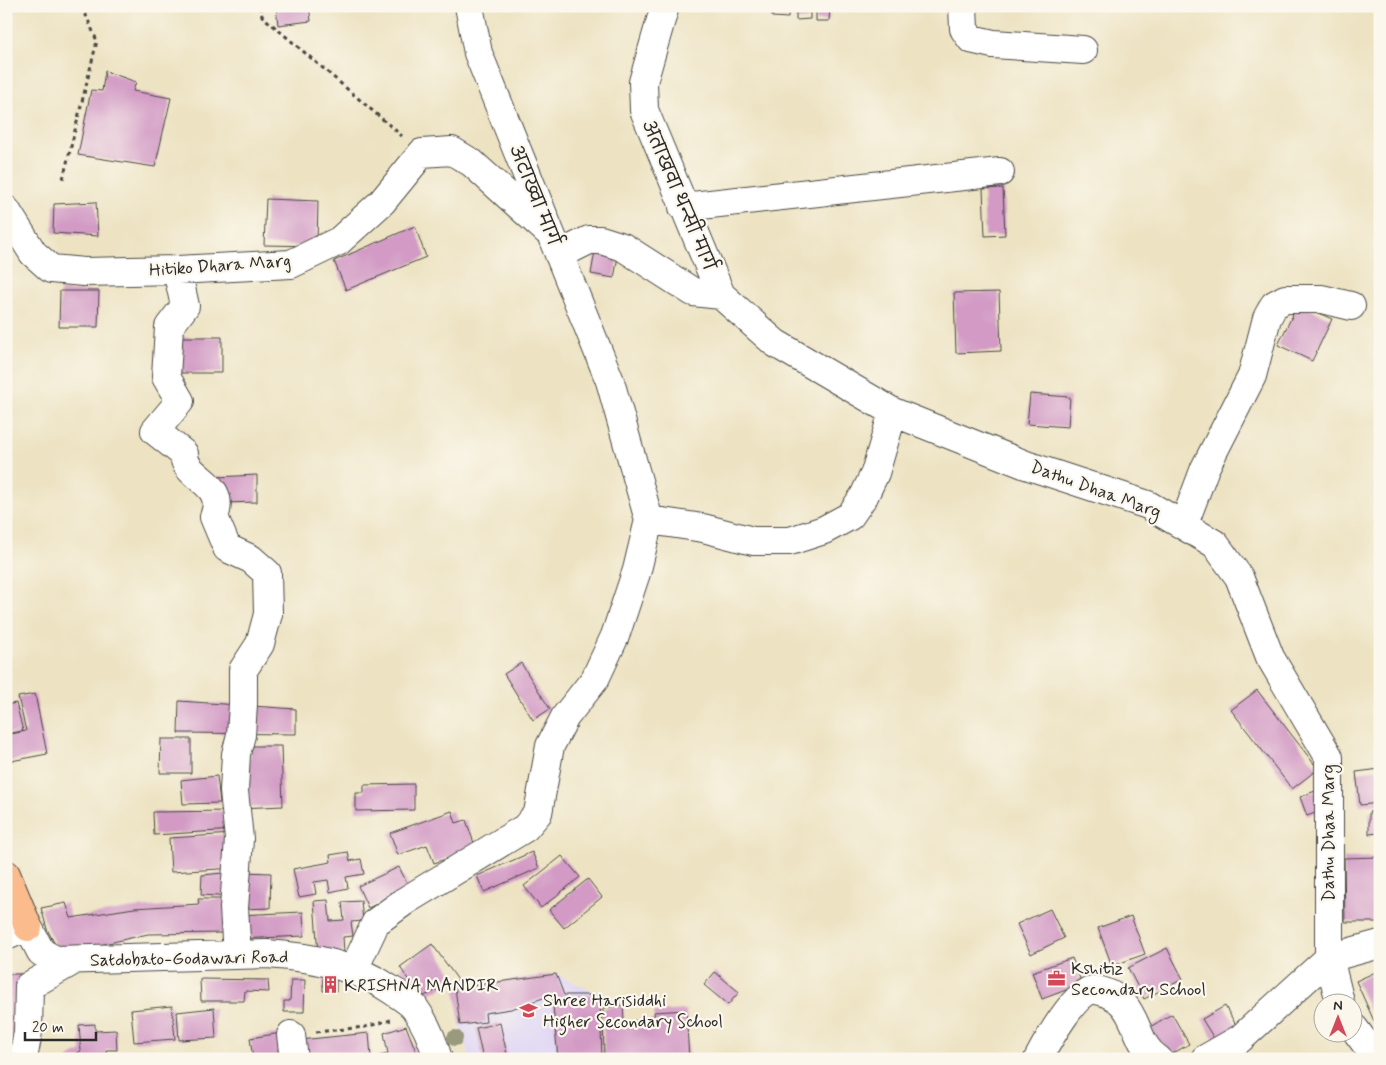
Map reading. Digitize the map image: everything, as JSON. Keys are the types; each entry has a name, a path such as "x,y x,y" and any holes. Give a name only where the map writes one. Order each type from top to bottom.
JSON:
{"main road":[{"name":"Satdobato-Godawari Road","path":"6,874 17,932"}],"street":[{"name":"अटाख्वा मार्ग","path":"469,6 478,53 610,381 649,520"},
{"name":"अताखवा थन्सी मार्ग","path":"665,6 643,82 644,110 721,295"},
{"path":"963,6 964,28 971,39 993,44 1083,50"},
{"path":"422,154 452,152 472,163 555,245 602,240 623,247 693,292 721,295"},
{"name":"Hitiko Dhara Marg","path":"6,210 32,253 51,269 84,272 177,270 291,264 339,241 382,202 422,154"},
{"path":"683,207 1000,172"},
{"path":"177,270 185,306 169,327 166,377 180,401 155,431 184,454 184,461 188,467 212,488 218,506 214,517 226,548 251,559 267,573 268,614 260,644 243,670 242,727 236,754 234,791 239,839 234,908 237,956"},
{"name":"Dathu Dhaa Marg","path":"721,295 775,343 893,412 1026,464 1148,505 1184,524 1215,544 1239,577 1270,657 1329,758 1329,958 1338,992"},
{"path":"1184,524 1205,468 1252,376 1268,318 1274,305 1286,299 1322,298 1351,306"},
{"path":"354,969 376,922 405,901 525,828 538,813 550,746 565,717 596,679 615,636 637,570 649,520 703,528 753,541 790,541 824,530 850,516 864,496 875,473 893,412"},
{"name":"Satdobato-Godawari Road","path":"17,932 41,952 55,960 73,961 154,956 267,954 294,956 354,969 381,983 413,1006 422,1021 438,1059"},
{"path":"1205,1059 1240,1039 1329,958 1380,944"},
{"path":"23,1059 28,1032 29,986 73,961"},
{"path":"1038,1059 1052,1033 1082,994 1091,990 1103,991 1124,1004 1149,1054 1158,1059"},
{"path":"1364,1041 1377,1059"}],"path":[{"path":"63,179 97,41 82,6"},
{"path":"260,6 262,16 422,154"},
{"path":"292,1047 392,1020 413,1006"}],"shaded area":[{"name":"Shree Harisiddhi Higher Secondary School","path":"556,974 600,995 597,1059 470,1059 460,1025 455,988"}],"building":[{"path":"276,6 309,6 311,21 278,25"},
{"path":"773,6 789,6 788,18 772,17"},
{"path":"796,6 810,6 810,19 796,20"},
{"path":"816,6 830,6 829,21 816,21"},
{"path":"105,71 136,82 133,91 171,98 155,167 78,155 91,90 102,91"},
{"path":"1003,188 1005,235 985,236 983,189"},
{"path":"266,199 318,201 317,246 264,245"},
{"path":"96,202 98,236 53,233 54,204"},
{"path":"415,226 426,257 346,290 334,261"},
{"path":"596,246 619,251 614,278 591,274"},
{"path":"60,291 99,291 98,327 59,327"},
{"path":"999,292 1001,351 956,353 954,293"},
{"path":"1298,304 1332,319 1312,361 1278,345"},
{"path":"172,337 222,337 222,373 172,373"},
{"path":"1030,394 1070,397 1068,427 1027,424"},
{"path":"257,475 257,502 224,503 217,477"},
{"path":"521,663 550,709 533,720 504,674"},
{"path":"1257,690 1318,769 1292,789 1231,710"},
{"path":"35,694 47,754 6,762 6,735 26,731 18,697"},
{"path":"179,701 296,709 296,734 178,733"},
{"path":"16,703 23,731 6,734 6,705"},
{"path":"161,739 191,739 191,773 160,773"},
{"path":"253,746 281,746 283,806 241,808 240,789"},
{"path":"1380,769 1380,803 1360,805 1356,772"},
{"path":"217,776 220,803 183,804 181,780"},
{"path":"414,784 414,810 356,811 356,793 364,793 364,785"},
{"path":"1315,791 1323,810 1307,816 1300,797"},
{"path":"232,811 234,830 154,835 153,812"},
{"path":"452,811 456,823 466,820 476,849 434,863 427,845 398,855 390,833"},
{"path":"1369,812 1380,812 1380,833 1369,834"},
{"path":"233,834 235,868 171,872 169,838"},
{"path":"348,852 350,861 361,859 364,874 346,877 348,888 330,892 328,880 314,882 316,894 299,897 293,869 331,862 330,855"},
{"path":"532,852 539,868 484,892 477,876"},
{"path":"562,856 580,877 541,908 524,886"},
{"path":"1380,857 1380,922 1345,922 1344,858"},
{"path":"399,867 410,889 368,908 358,886"},
{"path":"234,872 233,897 201,895 202,875"},
{"path":"242,872 271,873 270,908 242,909"},
{"path":"588,879 602,897 564,928 549,910"},
{"path":"198,899 225,899 225,933 148,934 60,954 47,929 41,908 66,903 71,918 134,908 199,904"},
{"path":"328,900 330,921 344,920 342,902 361,901 363,921 351,922 353,936 343,937 344,952 318,954 314,901"},
{"path":"1050,909 1064,938 1031,954 1017,924"},
{"path":"303,912 304,936 240,939 238,915"},
{"path":"1131,916 1145,954 1112,966 1098,928"},
{"path":"432,944 458,980 420,998 400,967"},
{"path":"1167,948 1183,979 1144,999 1128,968"},
{"name":"Kshitiz Secondary School","path":"1072,958 1082,984 1042,999 1032,972"},
{"path":"1380,970 1380,1029 1378,1030 1364,999 1364,992 1361,992 1356,981"},
{"path":"715,972 739,992 728,1005 704,985"},
{"path":"6,974 22,974 20,1039 6,1039"},
{"path":"556,974 564,995 600,995 602,1059 558,1059 552,995 511,1009 485,1013 486,1022 460,1025 455,988"},
{"path":"200,979 268,980 269,992 245,991 244,1001 201,1001"},
{"name":"KRISHNA MANDIR","path":"323,979 336,980 336,991 323,991"},
{"path":"291,980 305,980 304,1012 284,1012 284,1001 290,1001"},
{"path":"623,1005 624,1021 655,1020 654,1012 686,1010 689,1059 604,1059 603,1008"},
{"path":"172,1006 175,1039 134,1042 131,1010"},
{"path":"1225,1006 1240,1032 1218,1045 1202,1019"},
{"path":"214,1008 216,1038 179,1040 177,1012"},
{"path":"1172,1014 1189,1044 1167,1057 1150,1027"},
{"path":"500,1023 508,1059 483,1059 476,1028"},
{"path":"95,1024 95,1031 116,1030 117,1050 106,1050 106,1057 98,1059 67,1059 81,1051 79,1025"},
{"path":"406,1026 419,1059 379,1059 379,1056 388,1054 384,1033"},
{"path":"281,1033 284,1048 278,1049 279,1059 253,1059 250,1038"},
{"path":"369,1033 371,1057 375,1059 302,1059 300,1040"}],"place":[{"name":"Kshitiz Secondary School","path":"1057,978"},
{"name":"KRISHNA MANDIR","path":"330,985"},
{"name":"Shree Harisiddhi Higher Secondary School","path":"529,1010"}]}
